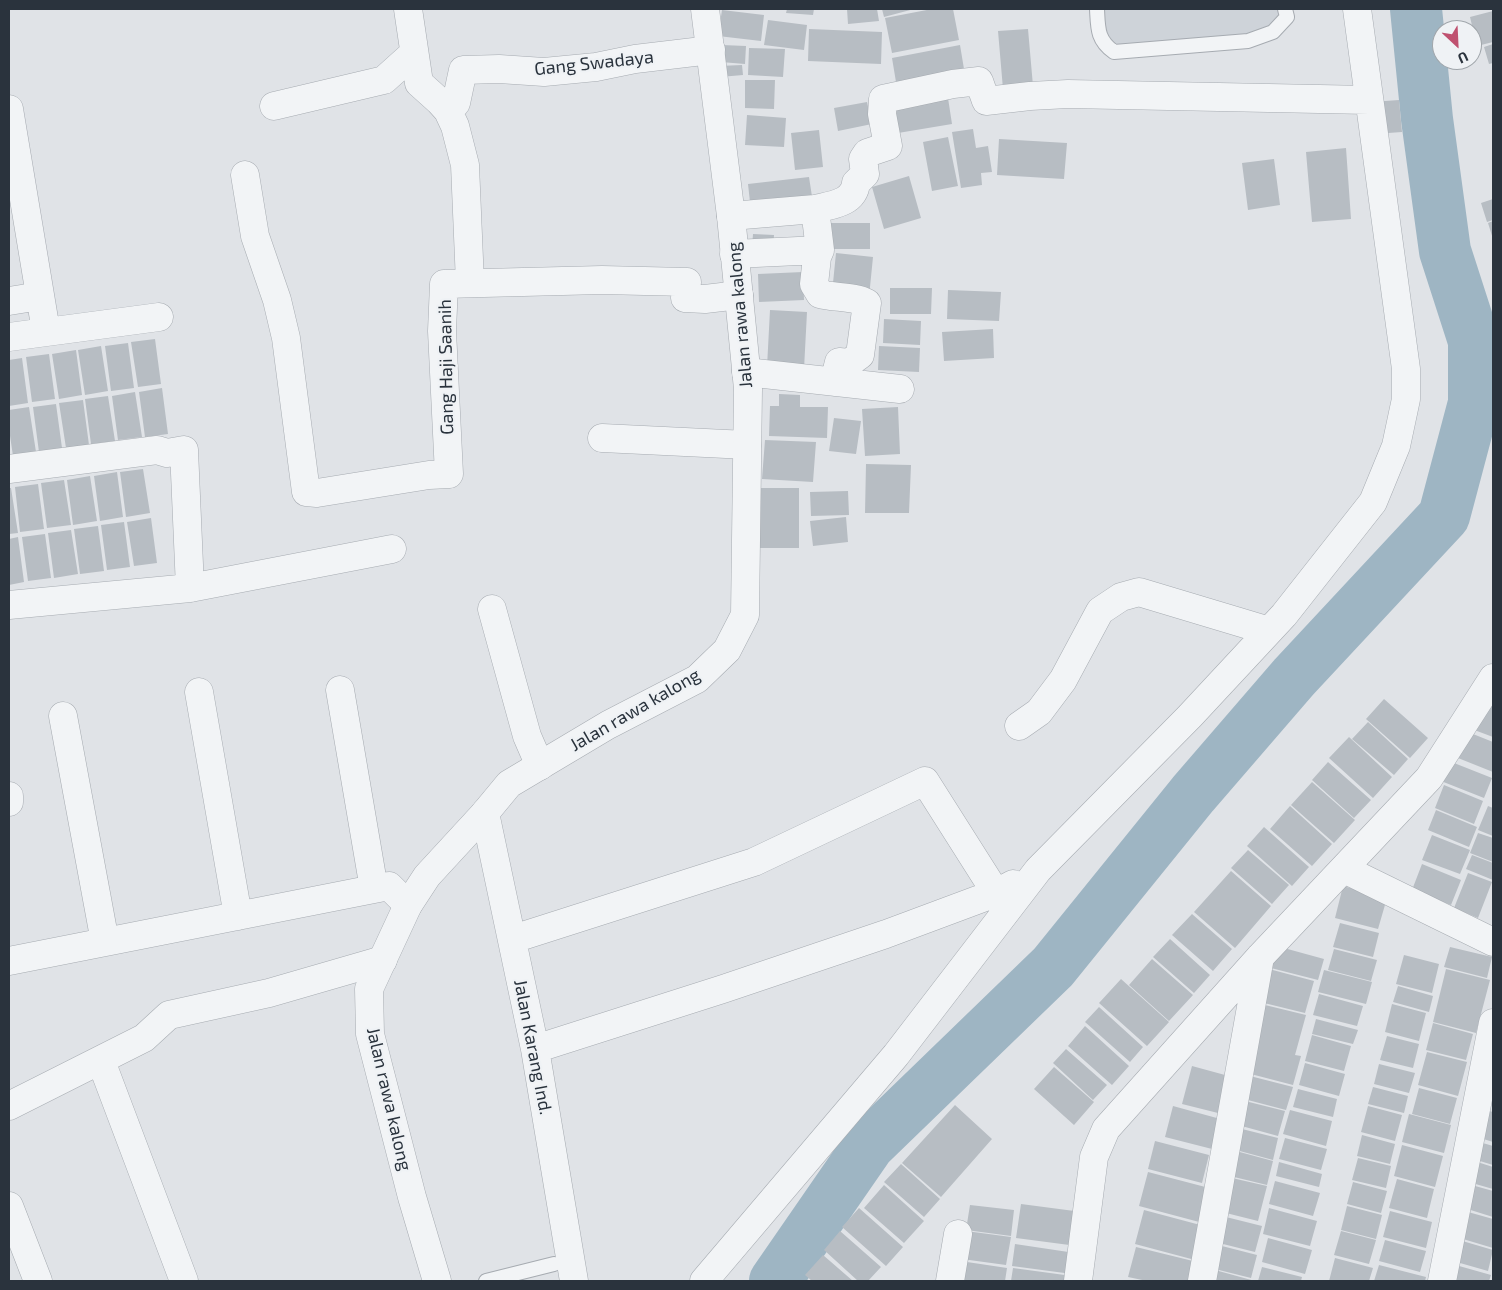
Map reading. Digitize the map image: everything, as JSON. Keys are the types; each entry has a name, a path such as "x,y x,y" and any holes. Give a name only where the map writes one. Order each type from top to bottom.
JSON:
{"street":[{"path":"408,9 419,83 448,111 455,126 465,165 470,283"},
{"name":"Jalan rawa kalong","path":"437,1281 412,1197 370,1034 369,989 408,905 427,876 509,784 608,725 697,679 727,650 745,615 748,389 731,216 705,9"},
{"path":"704,1281 896,1055 1038,870 1190,716 1284,615 1373,502 1396,446 1406,399 1406,369 1357,9"},
{"name":"Gang Swadaya","path":"448,111 456,104 463,70 499,68 544,72 596,67 711,50"},
{"path":"274,106 384,80 414,53"},
{"path":"731,216 815,209 847,199 856,191 856,183 865,174 863,159 867,153 888,146 882,114 882,99 953,84 979,81 986,100 1068,94 1368,100"},
{"path":"9,109 13,156 46,331"},
{"name":"Gang Haji Saanih","path":"245,175 255,236 277,300 286,338 306,492 312,493 429,475 449,474 442,331 444,284 602,280 687,282 685,298 705,299 739,295"},
{"path":"815,209 820,250 817,257 814,284 820,294 833,298 860,299 867,303 860,356 849,363 839,362 834,382"},
{"path":"734,254 820,250"},
{"path":"9,301 40,296"},
{"path":"9,337 159,318"},
{"path":"746,372 900,389"},
{"path":"602,438 747,445"},
{"path":"9,469 157,450 167,453 184,450 190,588"},
{"path":"9,606 190,588 392,549"},
{"path":"1019,726 1039,712 1062,680 1100,611 1121,597 1138,592 1269,630"},
{"path":"492,609 527,736 540,766"},
{"path":"1078,1281 1094,1157 1106,1129 1260,957 1429,778 1492,681"},
{"path":"340,690 374,889"},
{"path":"199,692 238,916"},
{"path":"63,716 105,942"},
{"path":"513,939 754,862 925,781 996,893"},
{"path":"9,796 9,802"},
{"name":"Jalan Karang Ind.","path":"485,813 535,1049 574,1281"},
{"path":"535,1049 868,940 996,893 1038,870"},
{"path":"1344,870 1493,942"},
{"path":"9,960 389,886 408,905"},
{"path":"1202,1281 1260,957"},
{"path":"9,1106 144,1038 169,1016 269,993 383,960"},
{"path":"1442,1281 1493,1023"},
{"path":"101,1061 184,1281"},
{"path":"9,1206 38,1281"},
{"path":"950,1281 958,1234"}],"lane":[{"path":"1096,9 1099,35 1104,46 1114,52 1248,42 1273,32 1287,17 1285,9"},
{"path":"486,1281 554,1264"}],"shaded area":[{"path":"1097,9 1285,9 1273,32 1114,52"}],"building":[{"path":"787,9 814,9 813,15 786,13"},
{"path":"847,9 877,9 879,21 848,24"},
{"path":"882,9 914,9 884,17"},
{"path":"932,9 953,9 959,40 892,53 885,18"},
{"path":"722,10 764,15 761,41 718,36"},
{"path":"1493,11 1493,42 1482,45 1482,20 1471,20 1470,17"},
{"path":"768,20 807,25 804,50 764,45"},
{"path":"809,29 882,32 881,64 808,61"},
{"path":"1028,29 1033,86 1003,89 998,31"},
{"path":"1493,44 1493,63 1489,64 1484,47"},
{"path":"722,45 746,46 745,64 721,62"},
{"path":"960,45 965,75 897,88 892,58"},
{"path":"749,48 785,49 783,77 748,75"},
{"path":"742,65 743,75 720,77 719,66"},
{"path":"745,80 775,80 774,109 745,108"},
{"path":"948,98 952,124 898,133 894,107"},
{"path":"1399,100 1402,132 1374,134 1371,102"},
{"path":"867,102 872,124 838,131 834,108"},
{"path":"747,115 786,118 784,147 745,145"},
{"path":"973,129 976,148 988,146 992,172 981,173 982,185 961,188 952,132"},
{"path":"819,130 823,167 795,170 791,133"},
{"path":"948,137 958,186 932,191 923,142"},
{"path":"999,139 1067,143 1064,179 997,175"},
{"path":"1346,148 1351,219 1312,222 1306,152"},
{"path":"1274,159 1280,205 1248,210 1242,163"},
{"path":"909,176 921,218 884,229 872,187"},
{"path":"809,177 813,203 751,211 748,184"},
{"path":"1493,199 1493,220 1487,222 1481,203"},
{"path":"1493,221 1493,239 1488,223"},
{"path":"826,223 870,223 870,249 826,249"},
{"path":"753,234 774,235 773,249 752,248"},
{"path":"836,253 873,257 869,297 832,293"},
{"path":"803,272 804,300 759,302 758,274"},
{"path":"890,288 932,288 931,314 890,314"},
{"path":"948,290 1001,292 999,321 947,319"},
{"path":"770,310 807,312 804,369 767,367"},
{"path":"884,319 921,321 920,345 883,343"},
{"path":"993,329 994,358 944,361 942,332"},
{"path":"155,339 161,384 138,387 131,342"},
{"path":"128,343 134,388 111,391 105,346"},
{"path":"101,346 108,391 85,395 78,350"},
{"path":"879,346 920,348 919,372 878,370"},
{"path":"76,350 82,395 59,399 52,354"},
{"path":"49,354 55,399 32,402 26,357"},
{"path":"22,358 28,403 9,406 9,360"},
{"path":"162,388 168,434 145,437 139,392"},
{"path":"135,392 142,437 118,440 112,396"},
{"path":"779,394 800,395 800,407 828,407 827,438 769,436 770,406 779,406"},
{"path":"108,396 115,441 91,444 85,399"},
{"path":"83,400 89,445 66,448 59,403"},
{"path":"56,404 62,448 39,452 33,407"},
{"path":"29,407 36,452 13,456 9,429 9,410"},
{"path":"898,407 900,454 865,456 862,409"},
{"path":"834,418 861,421 856,454 829,451"},
{"path":"765,440 816,442 813,482 762,479"},
{"path":"866,464 911,465 909,513 865,513"},
{"path":"143,469 150,513 126,517 120,472"},
{"path":"117,472 123,517 100,521 94,476"},
{"path":"90,476 97,521 73,525 67,480"},
{"path":"64,480 71,525 47,528 41,483"},
{"path":"38,484 44,529 20,532 15,487"},
{"path":"9,488 11,488 18,533 9,534"},
{"path":"759,488 799,488 799,548 758,548"},
{"path":"848,491 849,515 811,516 810,492"},
{"path":"846,517 848,542 813,546 810,521"},
{"path":"151,518 157,563 134,566 127,522"},
{"path":"124,522 130,567 107,570 101,525"},
{"path":"98,526 104,571 80,574 74,529"},
{"path":"71,530 78,574 54,578 48,533"},
{"path":"45,534 51,578 28,581 22,537"},
{"path":"18,537 24,582 9,585 9,539"},
{"path":"1384,699 1428,738 1410,758 1366,719"},
{"path":"1480,700 1493,705 1493,737 1469,728"},
{"path":"1368,722 1408,759 1394,775 1352,739"},
{"path":"1468,732 1493,742 1493,772 1458,758"},
{"path":"1349,737 1392,777 1373,798 1329,758"},
{"path":"1449,761 1492,778 1484,798 1441,781"},
{"path":"1328,762 1371,800 1354,818 1312,780"},
{"path":"1312,782 1355,820 1334,843 1291,805"},
{"path":"1444,785 1483,801 1474,824 1435,808"},
{"path":"1290,806 1332,844 1312,866 1270,829"},
{"path":"1488,806 1493,808 1493,836 1478,830"},
{"path":"1436,810 1477,827 1469,847 1428,830"},
{"path":"1264,827 1309,867 1292,886 1247,846"},
{"path":"1478,833 1493,838 1493,862 1470,853"},
{"path":"1432,835 1470,850 1460,874 1422,860"},
{"path":"1248,850 1289,885 1272,904 1231,868"},
{"path":"1472,855 1493,863 1493,880 1466,869"},
{"path":"1422,864 1461,880 1451,905 1412,890"},
{"path":"1231,871 1271,906 1235,948 1194,912"},
{"path":"1468,873 1492,882 1478,918 1454,908"},
{"path":"1343,886 1387,898 1378,929 1335,918"},
{"path":"1192,914 1232,949 1213,971 1172,935"},
{"path":"1340,923 1379,933 1373,957 1333,947"},
{"path":"1170,939 1210,975 1194,993 1153,957"},
{"path":"1273,945 1324,959 1318,980 1267,967"},
{"path":"1450,947 1492,957 1487,978 1444,967"},
{"path":"1334,949 1377,960 1371,981 1328,970"},
{"path":"1404,955 1439,964 1432,993 1396,984"},
{"path":"1152,959 1193,995 1169,1021 1129,985"},
{"path":"1269,969 1314,981 1305,1013 1260,1002"},
{"path":"1446,969 1490,980 1476,1033 1433,1022"},
{"path":"1324,970 1372,982 1366,1004 1318,992"},
{"path":"1121,979 1169,1022 1147,1046 1099,1003"},
{"path":"1398,986 1433,996 1429,1012 1393,1002"},
{"path":"1319,994 1363,1006 1357,1026 1313,1015"},
{"path":"1392,1004 1426,1013 1419,1041 1385,1032"},
{"path":"1265,1005 1306,1015 1295,1055 1301,1056 1293,1085 1247,1073"},
{"path":"1099,1007 1143,1047 1130,1062 1085,1022"},
{"path":"1316,1019 1358,1030 1353,1044 1312,1034"},
{"path":"1433,1023 1473,1034 1466,1060 1426,1050"},
{"path":"1085,1026 1129,1066 1112,1085 1068,1046"},
{"path":"1312,1035 1351,1046 1344,1071 1305,1061"},
{"path":"1387,1036 1419,1044 1413,1068 1380,1060"},
{"path":"1066,1049 1107,1085 1093,1100 1053,1063"},
{"path":"1427,1052 1467,1062 1458,1096 1418,1085"},
{"path":"1305,1063 1345,1074 1339,1096 1299,1085"},
{"path":"1379,1064 1415,1073 1409,1093 1374,1084"},
{"path":"1192,1066 1236,1078 1226,1115 1182,1104"},
{"path":"1054,1067 1094,1102 1074,1125 1034,1089"},
{"path":"1250,1076 1293,1087 1286,1110 1244,1099"},
{"path":"1373,1087 1408,1096 1404,1113 1368,1104"},
{"path":"1419,1088 1457,1098 1450,1124 1412,1114"},
{"path":"1298,1089 1337,1099 1333,1117 1293,1107"},
{"path":"1245,1101 1285,1111 1278,1136 1238,1125"},
{"path":"955,1105 992,1139 941,1197 902,1163"},
{"path":"1173,1106 1224,1120 1216,1150 1165,1137"},
{"path":"1368,1106 1402,1115 1395,1141 1361,1132"},
{"path":"1482,1109 1493,1112 1493,1142 1474,1136"},
{"path":"1290,1110 1332,1121 1326,1146 1283,1134"},
{"path":"1409,1114 1451,1125 1444,1153 1402,1142"},
{"path":"1242,1129 1278,1138 1273,1160 1236,1150"},
{"path":"1362,1135 1395,1144 1390,1164 1357,1156"},
{"path":"1285,1138 1327,1149 1321,1170 1279,1159"},
{"path":"1155,1141 1209,1155 1202,1183 1148,1169"},
{"path":"1476,1141 1493,1146 1493,1165 1470,1158"},
{"path":"1402,1145 1443,1156 1435,1187 1394,1176"},
{"path":"1236,1151 1273,1161 1267,1185 1230,1176"},
{"path":"1358,1158 1391,1166 1386,1188 1352,1180"},
{"path":"1471,1160 1493,1167 1493,1189 1465,1181"},
{"path":"1279,1162 1322,1174 1319,1187 1276,1176"},
{"path":"901,1164 940,1199 924,1217 884,1182"},
{"path":"1148,1172 1213,1189 1203,1223 1139,1206"},
{"path":"1232,1178 1267,1186 1258,1221 1222,1212"},
{"path":"1397,1179 1434,1189 1427,1218 1389,1208"},
{"path":"1275,1181 1320,1193 1313,1216 1269,1204"},
{"path":"1353,1182 1387,1191 1381,1213 1347,1204"},
{"path":"1468,1184 1493,1191 1493,1217 1461,1207"},
{"path":"884,1185 924,1221 904,1243 864,1208"},
{"path":"1021,1204 1082,1212 1077,1246 1016,1238"},
{"path":"970,1205 1014,1210 1011,1236 966,1230"},
{"path":"1347,1206 1382,1215 1376,1239 1341,1230"},
{"path":"859,1208 903,1247 886,1266 842,1227"},
{"path":"1269,1208 1317,1221 1310,1246 1263,1234"},
{"path":"1144,1210 1204,1226 1195,1260 1135,1244"},
{"path":"1461,1210 1493,1219 1493,1248 1453,1236"},
{"path":"1390,1211 1432,1222 1426,1248 1383,1237"},
{"path":"1222,1216 1262,1226 1255,1252 1215,1242"},
{"path":"840,1231 881,1267 868,1281 858,1281 824,1250"},
{"path":"966,1231 1011,1237 1006,1265 962,1259"},
{"path":"1341,1231 1376,1240 1369,1264 1334,1255"},
{"path":"1268,1238 1312,1250 1305,1274 1262,1262"},
{"path":"1385,1240 1426,1251 1420,1272 1379,1261"},
{"path":"1459,1240 1493,1250 1488,1271 1453,1261"},
{"path":"1015,1244 1075,1253 1072,1274 1012,1266"},
{"path":"1218,1245 1257,1255 1251,1278 1211,1268"},
{"path":"1136,1247 1197,1262 1192,1281 1147,1281 1128,1277"},
{"path":"823,1255 853,1281 812,1281 805,1275"},
{"path":"1335,1258 1373,1268 1369,1281 1329,1281"},
{"path":"967,1262 1007,1268 1005,1281 964,1281"},
{"path":"1452,1264 1491,1275 1489,1281 1447,1281"},
{"path":"1379,1265 1426,1277 1425,1281 1374,1281"},
{"path":"1262,1267 1302,1277 1301,1281 1258,1281"},
{"path":"1013,1268 1072,1276 1071,1281 1011,1281"},
{"path":"1215,1270 1255,1281 1212,1281"}],"waterway":[{"path":"775,1281 869,1145 1053,967 1193,794 1294,677 1444,516 1474,403 1474,341 1445,251 1427,119 1416,9"}]}
